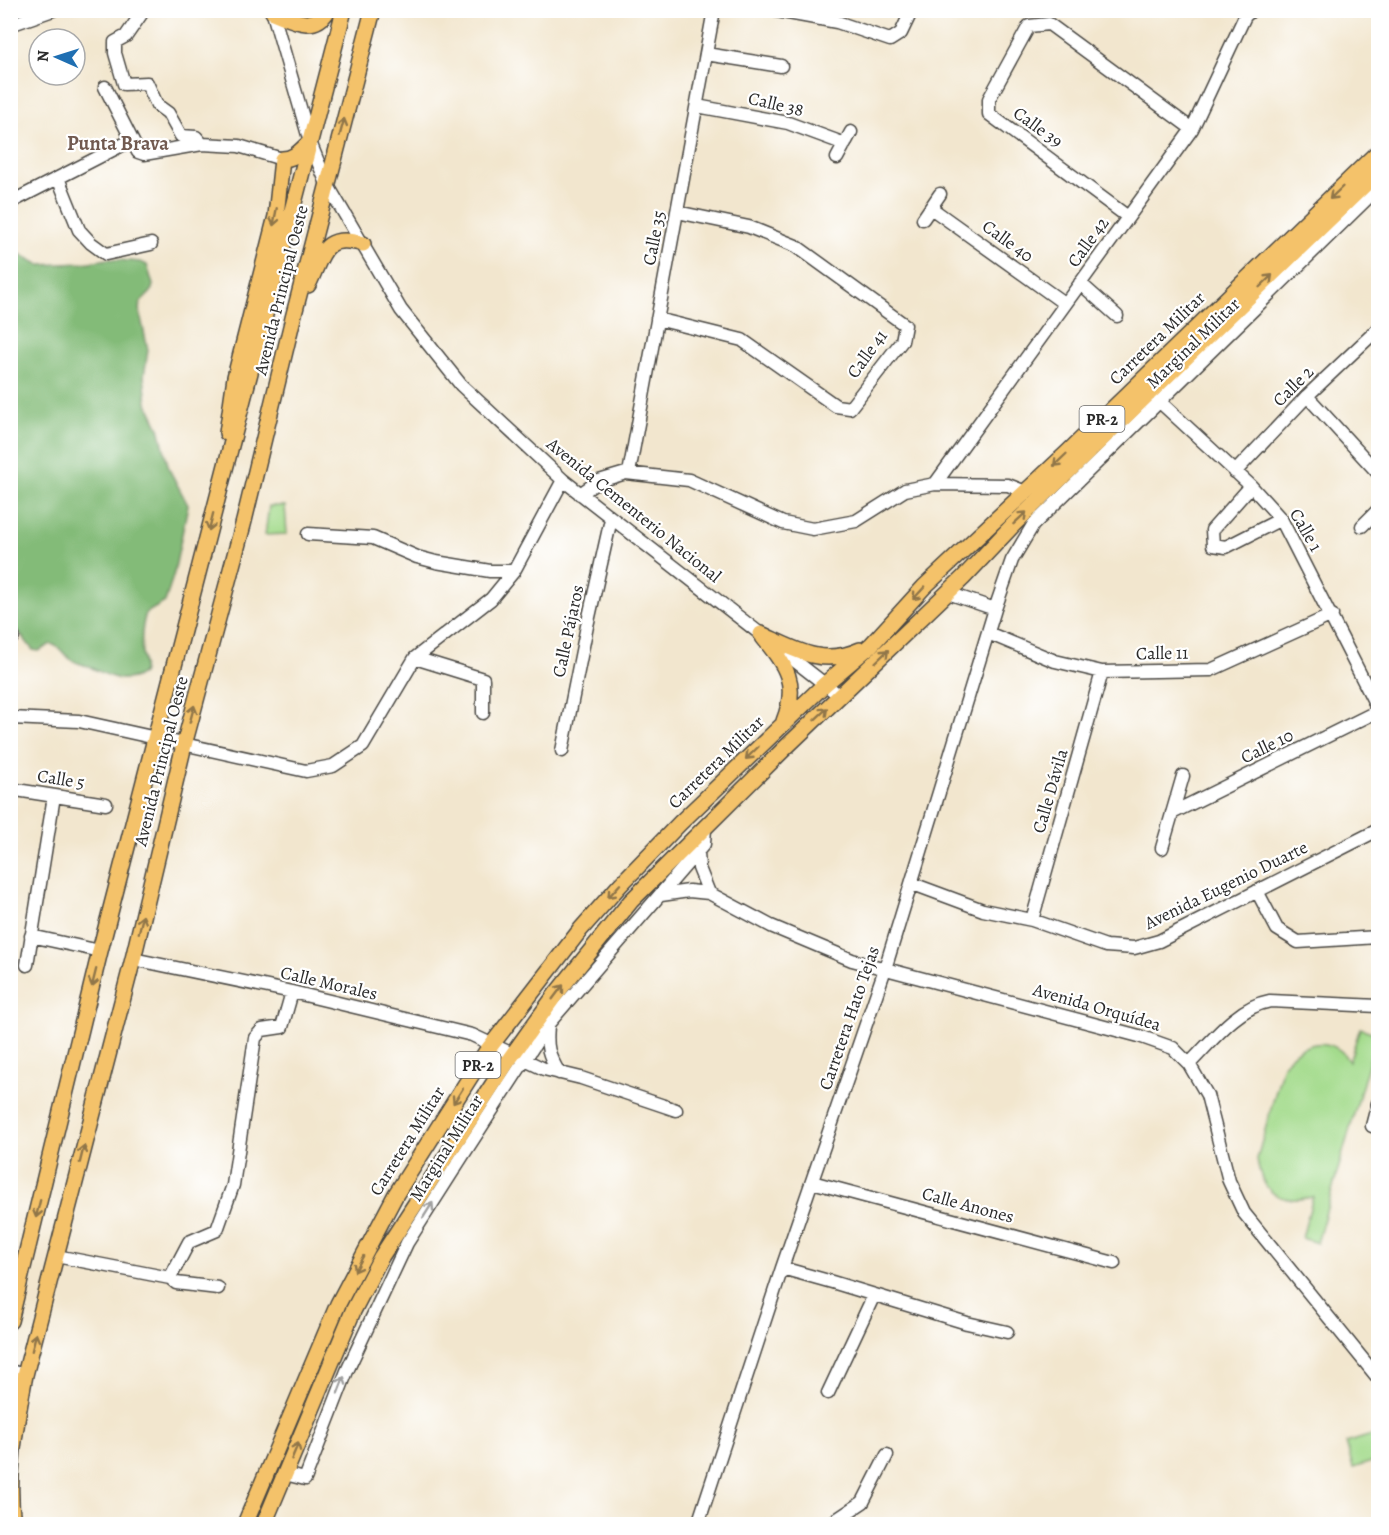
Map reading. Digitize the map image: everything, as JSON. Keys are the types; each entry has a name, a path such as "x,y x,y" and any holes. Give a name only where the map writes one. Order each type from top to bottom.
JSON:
{"main road":[{"path":"273,11 295,21 310,24 322,20 328,10"},
{"name":"Avenida Principal Oeste","path":"10,1321 100,951 344,10"},
{"name":"Avenida Principal Oeste","path":"13,1524 11,1473 18,1373 56,1256 373,10"},
{"path":"225,466 228,417 235,377 276,216 282,159 295,156 310,142"},
{"name":"Carretera Militar","path":"245,1524 338,1305 396,1194 492,1044 581,929 620,885 782,724 871,645 924,587 1026,492 1378,152"},
{"name":"Carretera Militar","path":"264,1524 353,1311 381,1257 519,1057 556,994 624,908 782,751 948,593 1014,524 1378,171"},
{"path":"293,318 326,248 337,240 344,239 363,244"},
{"path":"762,634 805,654 822,658 849,655 871,645"},
{"path":"762,634 784,664 790,686 790,705 782,724"}],"street":[{"path":"10,25 53,10"},
{"path":"144,10 126,36 115,42 115,53 124,84 147,83 157,105 168,113 181,136 196,137 202,144"},
{"name":"Calle 35","path":"629,473 714,10"},
{"path":"772,10 837,22 890,40 901,33 912,10"},
{"name":"Calle 42","path":"935,484 1192,129 1245,16 1252,10"},
{"name":"Avenida Cementerio Nacional","path":"273,11 310,142 327,184 401,310 461,385 580,494 840,696"},
{"name":"Calle 39","path":"1128,217 989,114 989,99 1029,26 1048,24 1192,129"},
{"path":"706,54 781,66"},
{"path":"105,87 138,152 144,154 202,144 239,147 282,159"},
{"name":"Calle 38","path":"697,106 788,123 845,144"},
{"path":"837,158 851,132"},
{"path":"15,200 132,140"},
{"path":"58,178 80,230 91,243 106,254 151,244"},
{"name":"Marginal Militar","path":"1033,525 1378,188"},
{"path":"923,219 940,194"},
{"name":"Calle 40","path":"931,208 1065,304"},
{"name":"Calle 41","path":"657,319 742,340 836,406 850,408 902,341 905,324 796,246 749,227 677,212"},
{"path":"1080,283 1117,316"},
{"name":"Calle 2","path":"1235,472 1307,396 1378,329"},
{"path":"1307,396 1378,473"},
{"name":"Calle 1","path":"1159,401 1251,486 1281,519 1332,615 1378,710"},
{"path":"580,494 599,481 629,473 689,480 783,523 813,529 856,521 905,490 935,484 1008,485 1026,492"},
{"path":"10,718 79,722 306,771 333,766 363,746 415,658 491,599 514,571 563,480"},
{"path":"1251,486 1212,530 1213,545 1226,547 1281,519"},
{"path":"1362,526 1378,510"},
{"name":"Calle Pájaros","path":"562,751 586,626 611,519"},
{"name":"Carretera Hato Tejas","path":"698,1524 782,1268 913,884 995,609 1012,560 1033,525"},
{"path":"308,534 373,538 436,562 490,571 514,571"},
{"path":"948,593 995,609"},
{"name":"Calle 11","path":"988,633 1055,661 1102,672 1211,670 1332,615"},
{"path":"415,658 483,679 483,713"},
{"name":"Calle Dávila","path":"1032,920 1102,672"},
{"name":"Calle 10","path":"1172,813 1378,710"},
{"path":"1162,848 1183,776"},
{"name":"Calle 5","path":"10,789 106,804"},
{"path":"27,965 54,796"},
{"path":"519,1057 612,947 698,852 704,844 705,827"},
{"name":"Avenida Eugenio Duarte","path":"913,884 983,910 1032,920 1106,946 1134,948 1159,941 1378,830"},
{"path":"661,895 689,891 709,893 699,868 698,852"},
{"path":"1257,891 1277,929 1298,942 1378,937"},
{"name":"Avenida Orquídea","path":"709,893 771,926 852,960 1139,1036 1173,1048 1189,1064 1207,1095 1229,1181 1244,1213 1378,1378"},
{"path":"31,936 100,951"},
{"name":"Calle Morales","path":"133,959 292,992 472,1035 544,1069 676,1110"},
{"path":"170,1278 189,1242 218,1230 233,1185 255,1038 262,1030 282,1027 292,992"},
{"path":"1189,1064 1244,1011 1259,1003 1270,1001 1378,1006"},
{"path":"548,1024 549,1056 559,1072"},
{"path":"1372,1126 1378,1103"},
{"name":"Calle Anones","path":"812,1182 1114,1263"},
{"path":"56,1256 170,1278 176,1283 218,1288"},
{"path":"782,1268 968,1323 1007,1332"},
{"path":"828,1393 874,1295"},
{"path":"830,1524 863,1502 887,1455"}],"green space":[{"path":"10,249 40,265 108,259 141,262 147,265 153,285 139,309 148,350 144,376 147,403 159,428 169,469 188,505 174,573 165,602 146,613 142,638 144,664 142,674 128,679 110,676 74,662 57,646 51,644 39,651 33,650 17,630 11,627"},
{"path":"269,506 285,506 287,534 265,535"},
{"path":"1360,1028 1377,1034 1317,1243 1302,1238 1313,1197 1291,1199 1274,1194 1263,1181 1257,1159 1283,1065 1302,1048 1317,1044 1333,1046 1341,1051 1349,1062"},
{"path":"1378,1433 1378,1460 1353,1468 1346,1443"}],"district":[{"name":"Punta Brava","path":"118,143"}]}
